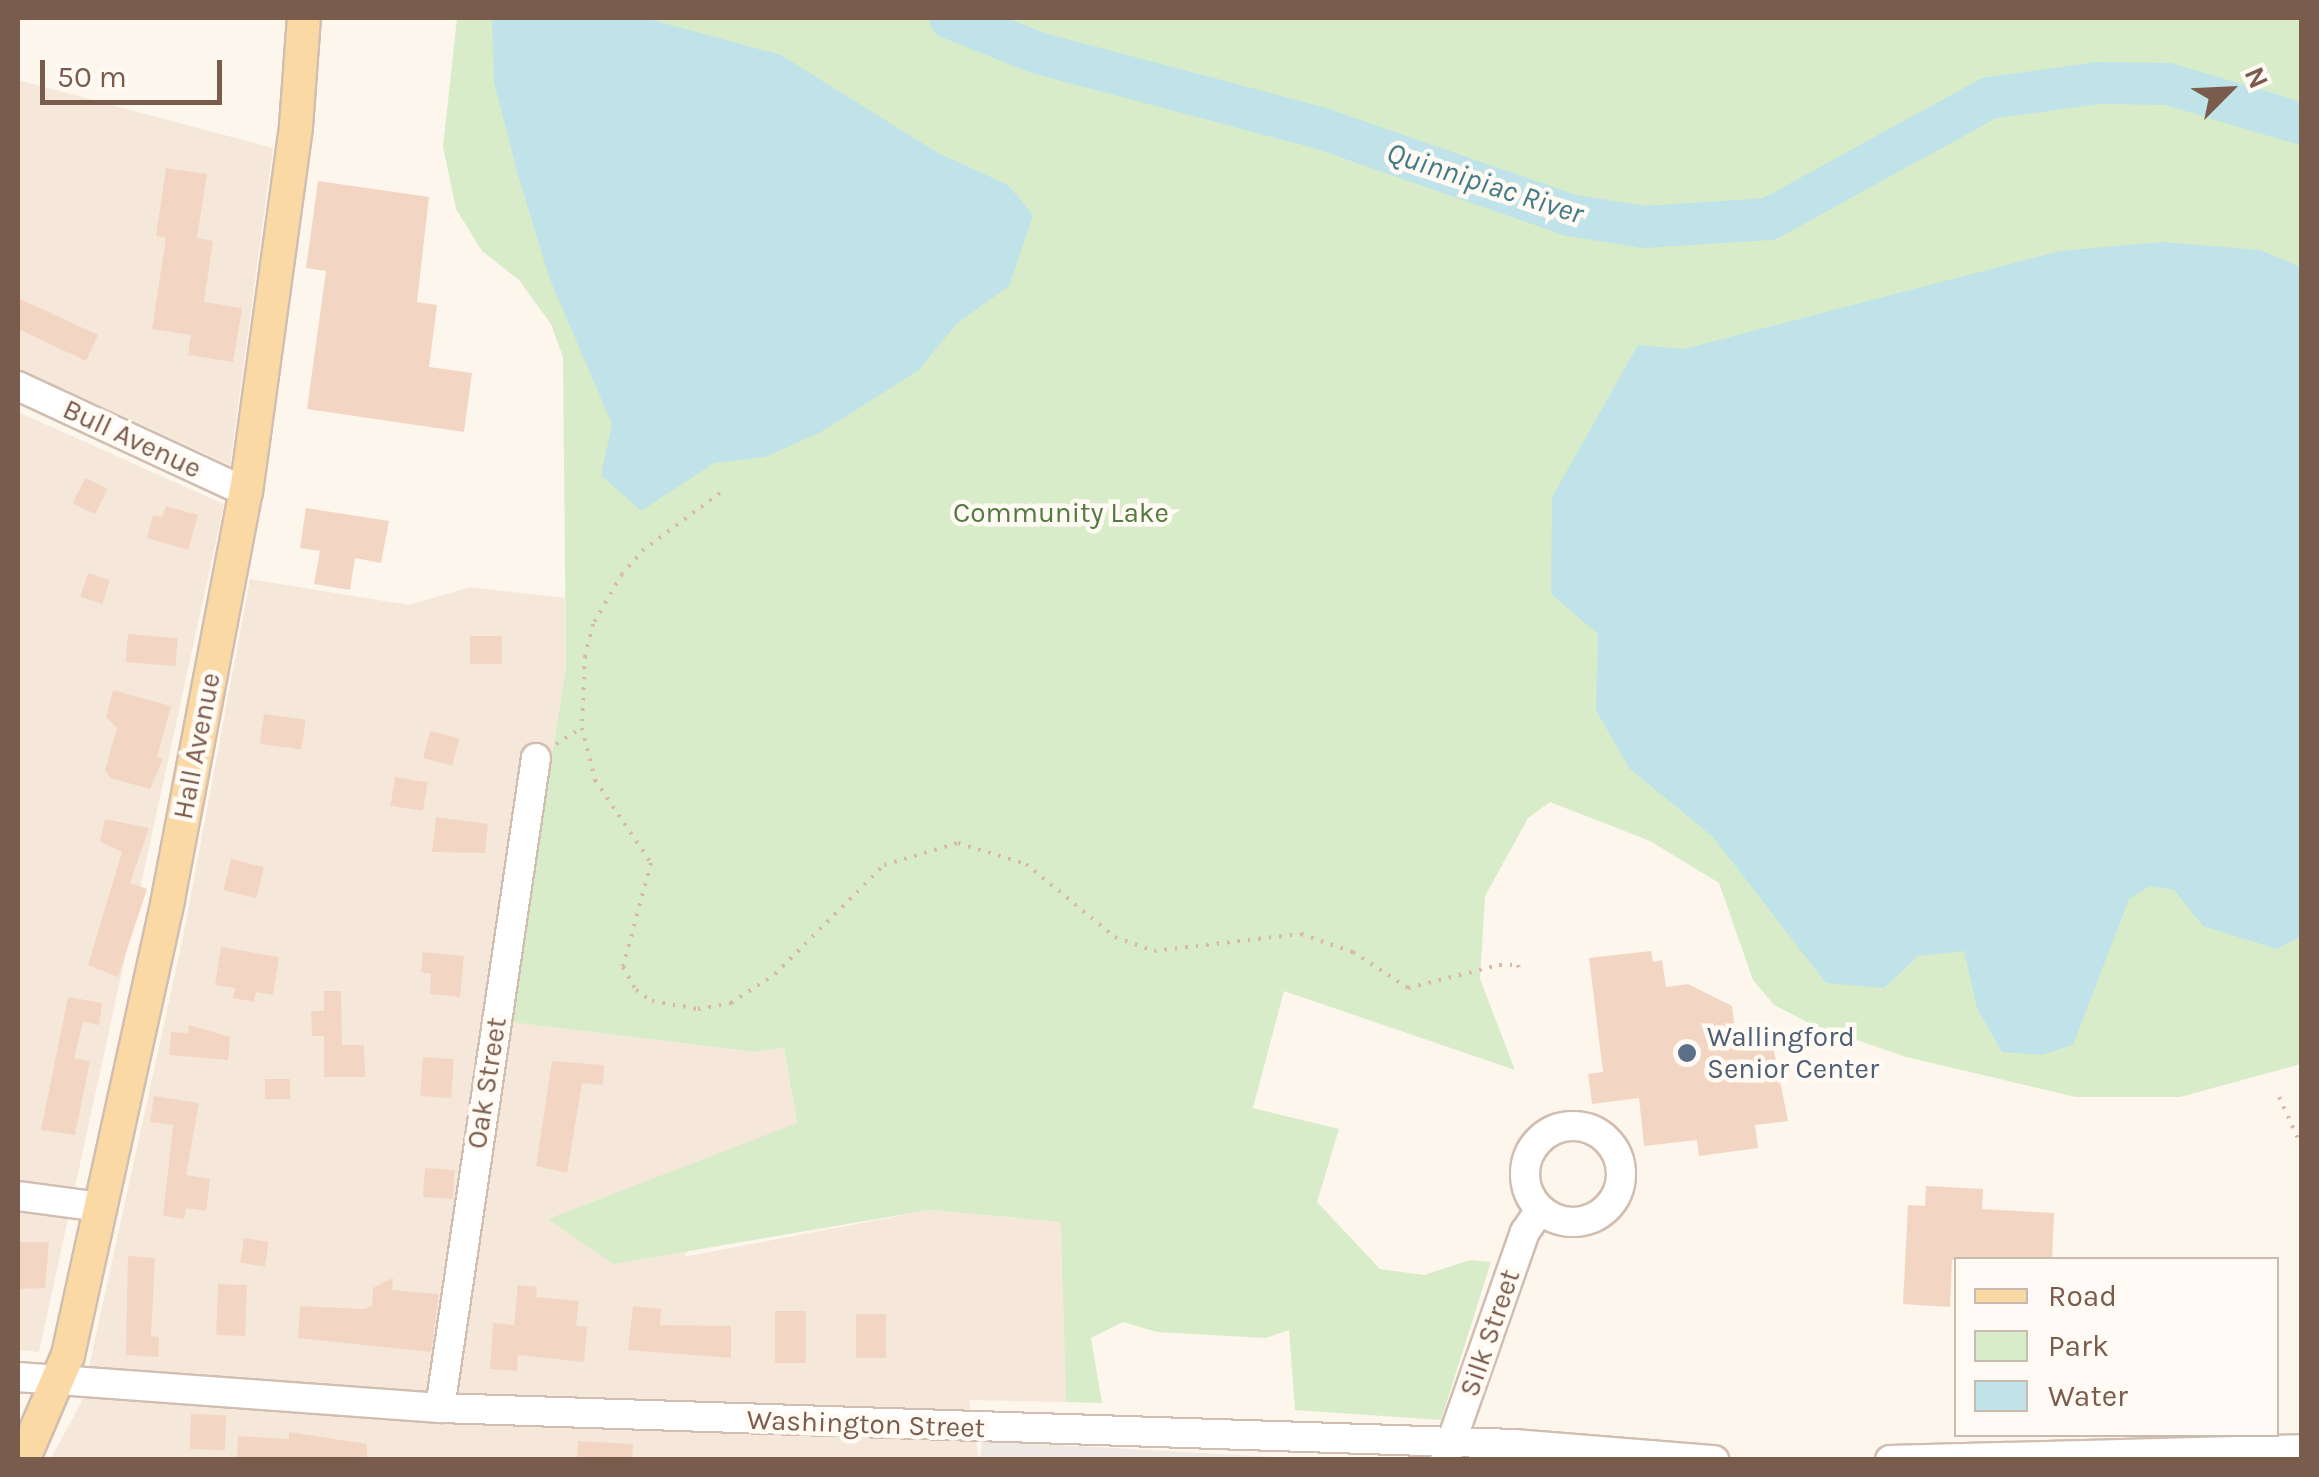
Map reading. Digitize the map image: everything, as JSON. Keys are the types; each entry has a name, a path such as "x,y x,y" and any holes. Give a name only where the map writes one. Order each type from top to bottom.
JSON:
{"main road":[{"name":"Hall Avenue","path":"23,1460 68,1355 168,899 246,492 296,126 304,18"}],"street":[{"name":"Bull Avenue","path":"18,386 246,492"},
{"name":"Oak Street","path":"440,1408 536,758"},
{"path":"18,1196 100,1207"},
{"name":"Silk Street","path":"1448,1452 1524,1232 1540,1210"},
{"name":"Washington Street","path":"18,1378 440,1408 1714,1460"},
{"path":"1890,1460 2302,1449"}],"path":[{"path":"720,493 644,548 622,574 593,624 585,656 582,728 595,780 651,863 623,967 636,990 652,1001 698,1009 731,1003 776,974 884,865 958,842 1026,864 1115,936 1154,951 1301,934 1354,952 1408,988 1499,966 1518,965 1520,971"},
{"path":"2279,1097 2302,1147"}],"shaded area":[{"path":"18,80 273,148 230,465 18,368"},
{"path":"18,412 224,504 39,1352 18,1350"},
{"path":"250,579 409,605 470,587 565,598 566,667 511,1022 755,1052 784,1048 797,1124 683,1257 930,1210 1062,1222 1066,1402 969,1400 979,1459 50,1460 81,1403 183,937"},
{"path":"982,1441 1313,1459 980,1459"}],"green space":[{"name":"Community Lake","path":"457,18 2301,18 2301,1064 2180,1097 2076,1097 1906,1057 1811,1024 1774,1005 1753,980 1719,883 1650,841 1550,802 1528,818 1485,896 1480,979 1515,1070 1284,991 1253,1108 1339,1129 1317,1202 1380,1269 1424,1275 1470,1260 1491,1262 1441,1420 1295,1410 1289,1330 1266,1338 1157,1332 1123,1322 1091,1338 1102,1403 1066,1402 1061,1222 930,1210 613,1264 548,1219 797,1123 784,1048 755,1052 510,1022 566,667 563,357 551,324 519,280 482,251 456,209 443,147"}],"water":[{"path":"492,18 645,18 781,55 938,153 1008,185 1033,215 1009,286 956,324 919,370 821,432 765,457 714,463 641,511 601,475 612,424 549,277 518,175 494,82"},
{"path":"2162,242 2260,250 2301,267 2301,936 2277,949 2203,926 2174,890 2150,886 2129,899 2073,1045 2041,1055 2002,1052 1977,1008 1964,951 1918,956 1884,988 1826,983 1713,837 1629,768 1596,710 1598,634 1551,594 1552,497 1638,345 1684,349 2060,251"}],"building":[{"path":"166,168 207,174 197,238 213,241 204,302 242,308 233,362 188,355 191,335 152,329 166,238 156,236"},
{"path":"318,181 429,197 417,302 437,305 429,367 472,373 464,432 307,409 326,271 306,268"},
{"path":"18,298 98,335 86,361 18,329"},
{"path":"85,478 107,489 95,514 73,503"},
{"path":"166,506 198,515 188,550 147,538 153,515 162,517"},
{"path":"306,508 389,521 381,563 355,558 350,590 314,584 320,551 300,548"},
{"path":"88,573 110,580 102,604 80,597"},
{"path":"128,634 178,638 175,666 126,662"},
{"path":"470,636 502,636 502,664 470,664"},
{"path":"113,690 171,706 157,757 163,759 150,789 110,778 105,770 117,728 106,717"},
{"path":"264,714 306,720 301,750 260,744"},
{"path":"430,731 459,738 452,765 423,758"},
{"path":"395,777 428,782 423,811 390,806"},
{"path":"436,817 488,824 485,853 432,852"},
{"path":"105,819 149,828 130,883 147,889 118,977 88,965 122,852 100,842"},
{"path":"231,859 264,867 256,898 223,890"},
{"path":"221,947 279,957 273,995 256,992 254,1002 233,998 235,988 215,985"},
{"name":"Wallingford Senior Center","path":"1651,951 1653,962 1662,960 1666,987 1688,984 1732,1006 1735,1031 1756,1028 1772,1041 1788,1121 1755,1125 1758,1148 1699,1156 1697,1140 1644,1146 1639,1098 1592,1104 1588,1074 1603,1072 1589,958"},
{"path":"423,952 464,956 460,997 430,994 431,974 421,972"},
{"path":"324,991 341,991 342,1045 364,1045 365,1077 324,1077 324,1036 312,1036 311,1011 324,1011"},
{"path":"68,997 102,1003 99,1025 83,1022 74,1058 90,1061 75,1135 41,1130"},
{"path":"189,1025 230,1037 228,1060 169,1055 171,1032 188,1033"},
{"path":"423,1057 454,1059 451,1098 420,1096"},
{"path":"552,1061 604,1065 603,1085 582,1083 567,1173 536,1166"},
{"path":"265,1079 290,1079 290,1099 265,1099"},
{"path":"154,1096 199,1103 186,1175 210,1179 206,1211 186,1208 184,1219 163,1216 173,1125 150,1122"},
{"path":"425,1168 455,1170 453,1199 423,1197"},
{"path":"1926,1186 1983,1189 1982,1209 2054,1213 2052,1257 1954,1257 1950,1307 1903,1304 1908,1205 1925,1206"},
{"path":"244,1238 269,1242 265,1267 240,1263"},
{"path":"18,1242 49,1242 45,1288 18,1289"},
{"path":"128,1256 155,1258 151,1336 159,1337 158,1357 126,1355"},
{"path":"393,1278 392,1290 439,1294 431,1352 298,1338 300,1306 364,1309 372,1306 373,1288"},
{"path":"218,1284 247,1285 245,1336 216,1335"},
{"path":"518,1285 537,1287 536,1297 579,1301 576,1326 587,1327 584,1362 518,1355 517,1371 490,1369 493,1323 514,1325"},
{"path":"633,1306 661,1309 660,1325 731,1326 731,1358 628,1350"},
{"path":"775,1311 806,1311 806,1363 775,1363"},
{"path":"856,1314 886,1314 886,1358 856,1358"},
{"path":"191,1414 226,1415 225,1450 190,1449"},
{"path":"289,1432 367,1444 367,1460 237,1460 238,1436 289,1439"},
{"path":"578,1441 633,1444 632,1460 577,1460"}],"waterway":[{"name":"Quinnipiac River","path":"950,18 1038,53 1317,127 1569,215 1644,227 1769,219 1989,98 2099,83 2168,84 2302,124"}],"place":[{"name":"Wallingford Senior Center","path":"1687,1053"}]}
